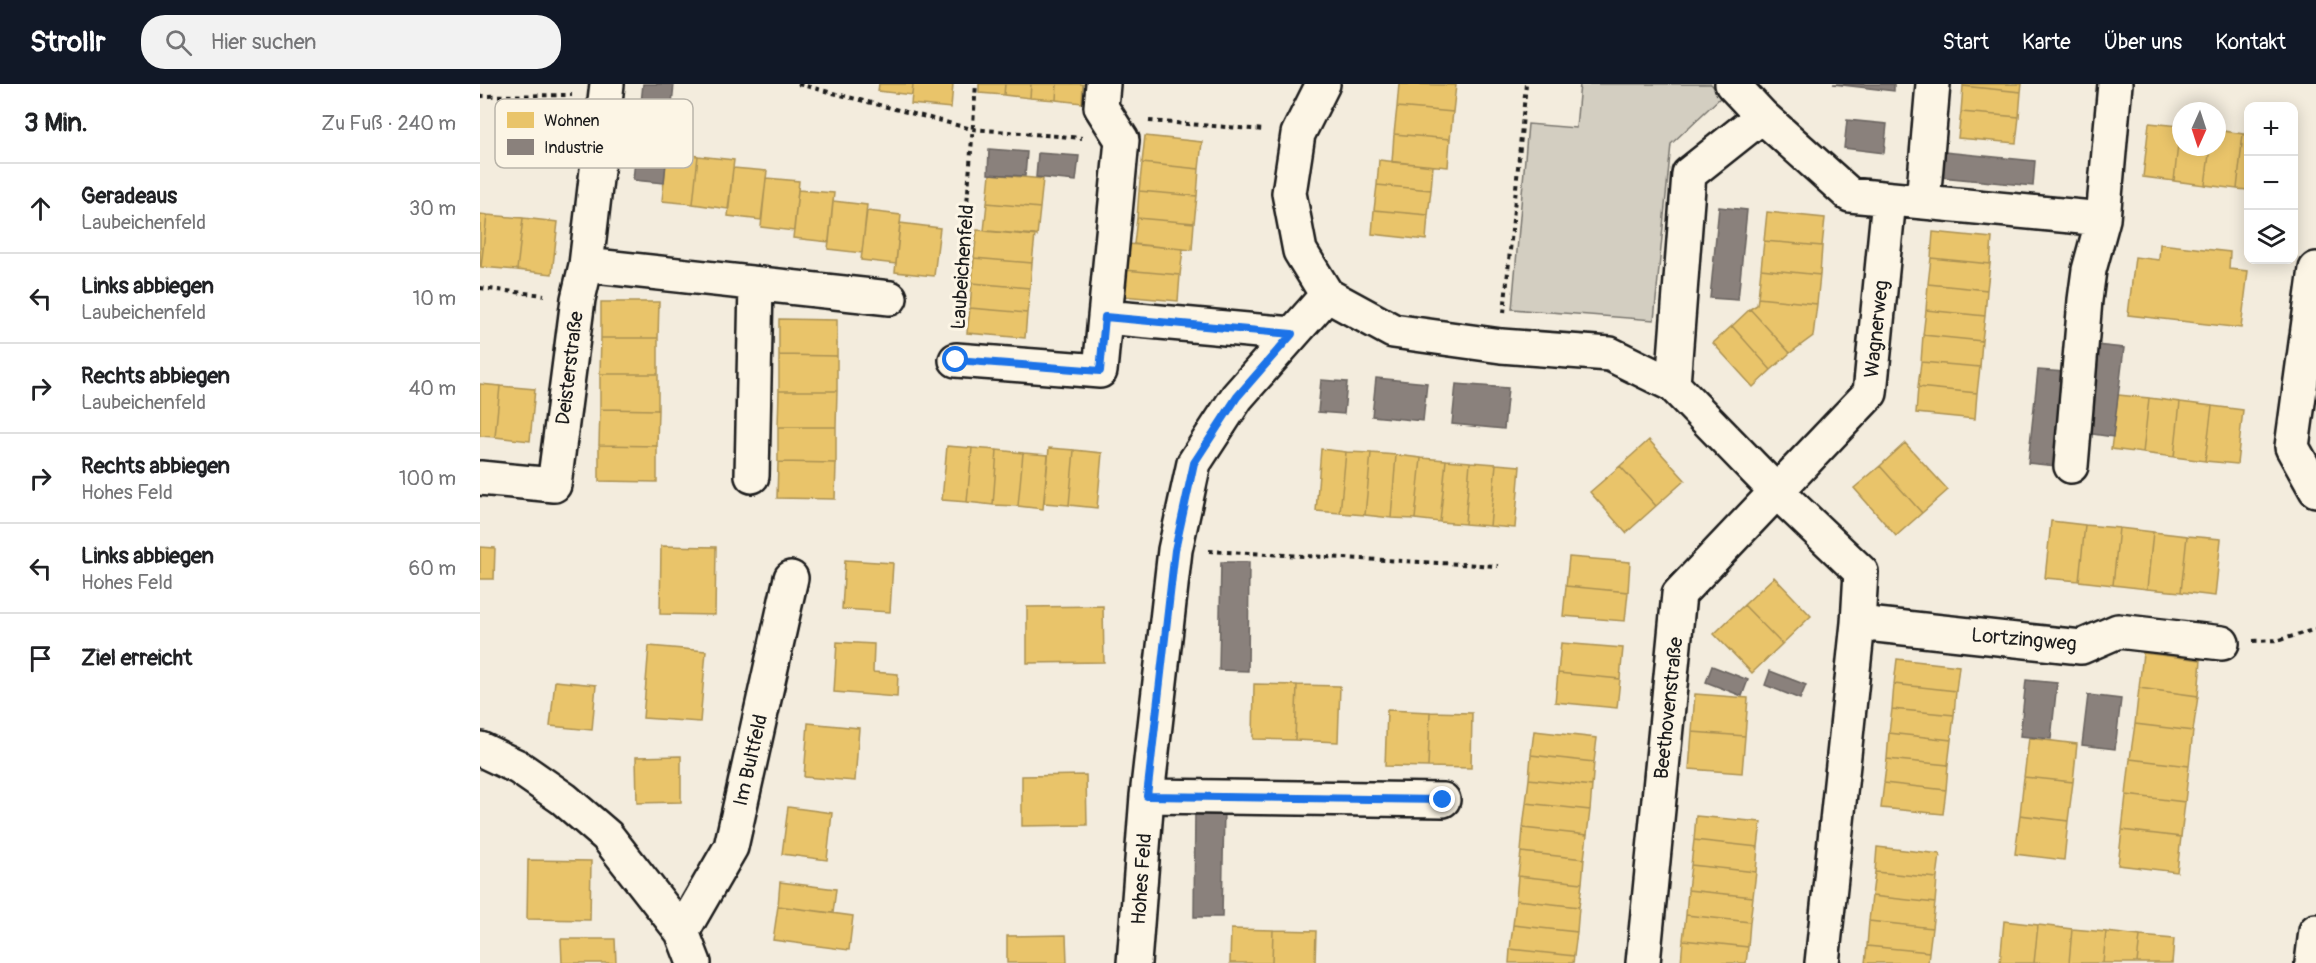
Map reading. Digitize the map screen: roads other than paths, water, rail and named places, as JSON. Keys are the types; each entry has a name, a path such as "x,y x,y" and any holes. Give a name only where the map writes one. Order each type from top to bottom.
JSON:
{"street":[{"path":"956,360 1100,371 1122,140 1101,107 1103,84"},
{"path":"1323,84 1298,134 1289,193 1300,251 1327,295 1393,331 1501,346 1610,354 1673,385 1776,491 1861,572 1858,622 1822,963"},
{"path":"1731,84 1762,116 1850,195 2103,219"},
{"path":"1923,202 1933,84"},
{"path":"2071,466 2085,300 2089,270 2103,219 2115,84"},
{"path":"1673,385 1689,174 1762,116"},
{"name":"Deisterstraße","path":"480,478 554,485 578,299 586,265 597,168"},
{"name":"Wagnerweg","path":"1776,491 1870,393 1889,199"},
{"path":"586,265 891,298"},
{"path":"2316,269 2292,447 2316,490"},
{"path":"752,476 756,284"},
{"name":"Hohes Feld","path":"1134,963 1147,796 1175,550 1194,463 1237,397 1327,295"},
{"path":"1105,317 1292,334"},
{"name":"Beethovenstraße","path":"1643,963 1679,594 1776,491"},
{"name":"Im Bultfeld","path":"682,932 730,847 791,578"},
{"name":"Lortzingweg","path":"1858,622 2081,647 2118,631 2222,643"},
{"path":"480,749 518,767 564,799 607,836 682,932 694,963"},
{"path":"1147,796 1443,800"},
{"path":"2312,963 2316,931"}]}
